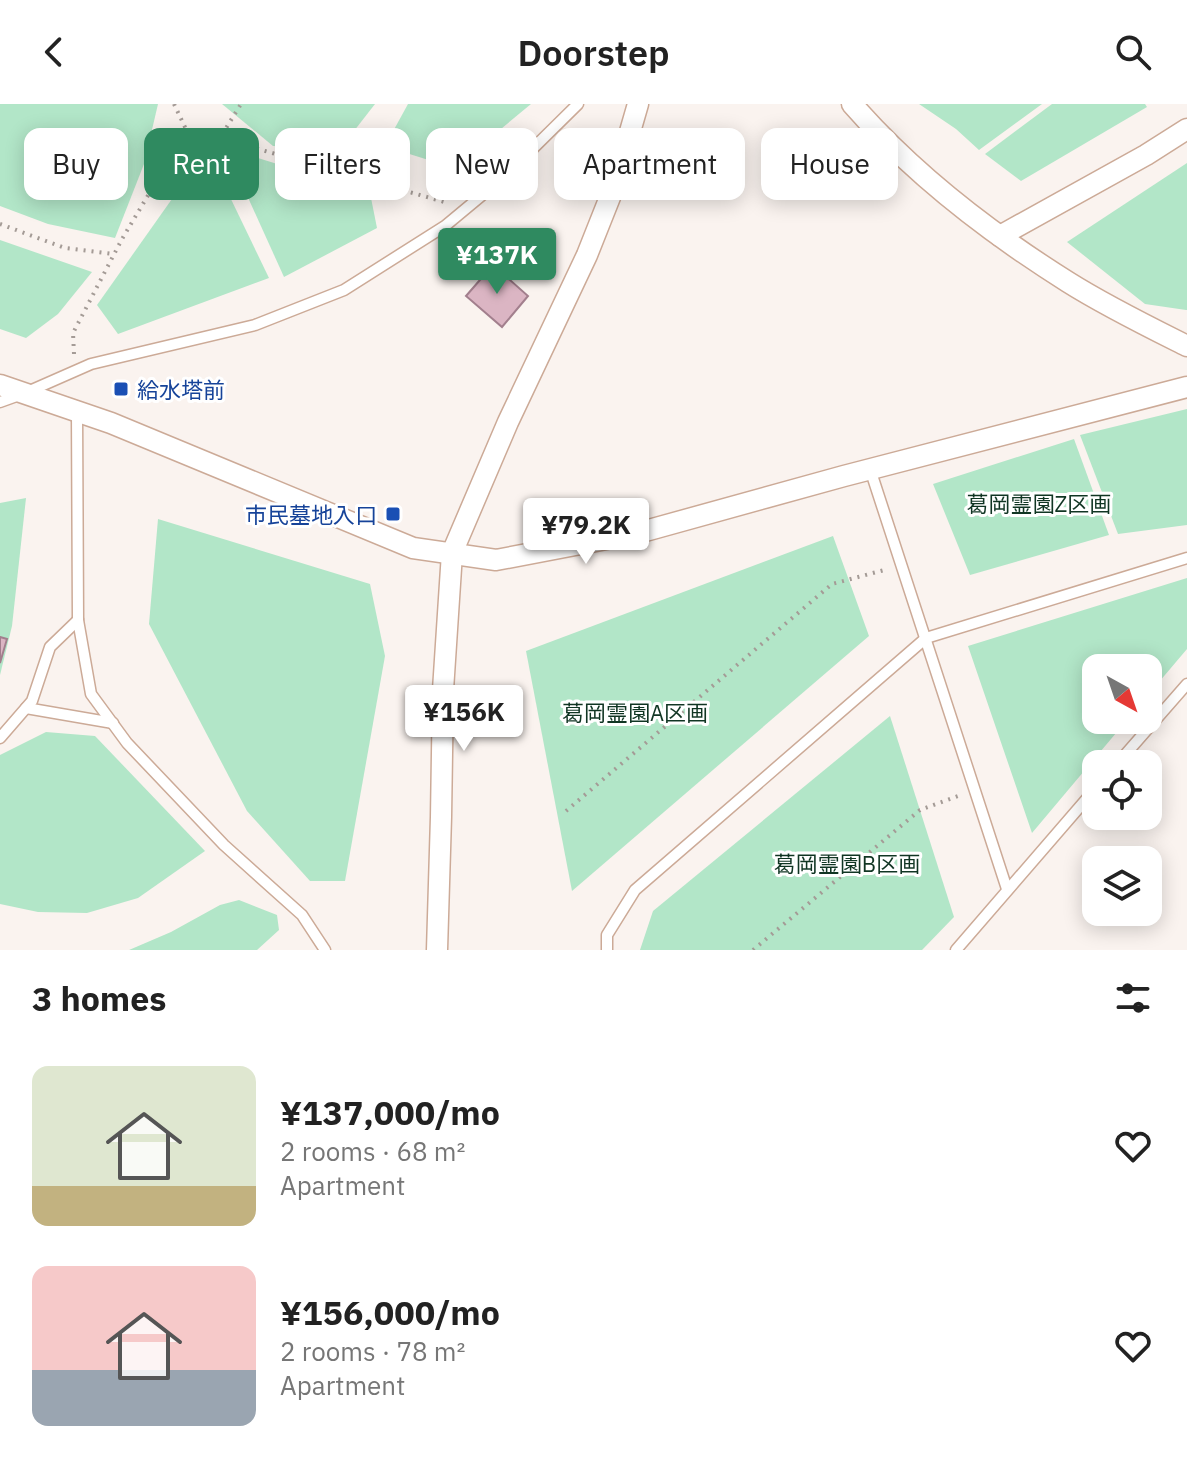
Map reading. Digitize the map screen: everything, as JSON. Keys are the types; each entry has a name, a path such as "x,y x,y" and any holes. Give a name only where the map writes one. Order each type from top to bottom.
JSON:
{"street":[{"path":"437,950 443,690 452,553 508,422 587,255 614,187 638,104"},
{"path":"852,104 932,183 1000,236 1070,283 1187,346"},
{"path":"1000,236 1187,129"},
{"path":"0,385 111,423 413,548 496,560 638,533 1187,387"}],"lane":[{"path":"0,402 91,364 255,325 344,290 445,226 504,177 578,104"},
{"path":"77,412 78,620 91,694 127,743 224,845 302,915 325,950"},
{"path":"870,469 1007,889"},
{"path":"607,950 607,935 635,890 926,638 1187,558"},
{"path":"0,738 32,701 50,647 78,620"},
{"path":"1129,750 1187,684"},
{"path":"26,708 113,723"},
{"path":"956,950 1082,804"}],"path":[{"path":"174,104 185,128"},
{"path":"226,128 241,104"},
{"path":"259,149 466,209"},
{"path":"76,371 73,333 146,200"},
{"path":"0,224 65,248 114,254"},
{"path":"566,811 832,584 902,565"},
{"path":"753,950 920,810 975,789"}],"green space":[{"path":"0,104 158,104 152,128 144,128 144,164 115,238 48,224 0,206"},
{"path":"222,104 375,104 356,128 275,128 275,146 259,134 259,128 251,128"},
{"path":"408,104 531,104 502,128 426,128 426,159 410,154 410,128 395,128"},
{"path":"919,104 1042,104 979,150 956,129"},
{"path":"1052,104 1145,104 1147,107 1021,181 985,154"},
{"path":"259,158 275,163 275,200 371,200 377,228 284,277 249,200 259,200"},
{"path":"1187,163 1187,310 1145,304 1067,242"},
{"path":"171,200 231,200 269,278 118,334 97,305"},
{"path":"0,240 92,272 58,314 26,338 0,329"},
{"path":"1187,409 1187,525 1118,534 1080,435"},
{"name":"葛岡霊園Z区画","path":"1074,439 1109,535 970,575 933,484"},
{"path":"26,498 12,626 0,675 0,503"},
{"path":"158,519 370,584 385,656 345,881 310,881 247,811 149,624"},
{"name":"葛岡霊園A区画","path":"833,536 869,636 572,891 526,651"},
{"path":"1187,578 1187,649 1162,678 1162,654 1082,654 1082,734 1115,734 1102,750 1082,750 1082,774 1032,833 968,646"},
{"name":"葛岡霊園B区画","path":"890,716 954,917 922,950 640,950 653,911"},
{"path":"46,732 95,736 205,851 138,898 87,913 38,912 0,904 0,755"},
{"path":"239,900 277,915 279,930 257,950 129,950 171,932 220,905"}],"building":[{"path":"493,265 528,296 502,327 466,296"},
{"path":"0,637 7,639 0,663"}],"place":[{"name":"給水塔前","path":"121,389"},
{"name":"市民墓地入口","path":"393,514"}]}
